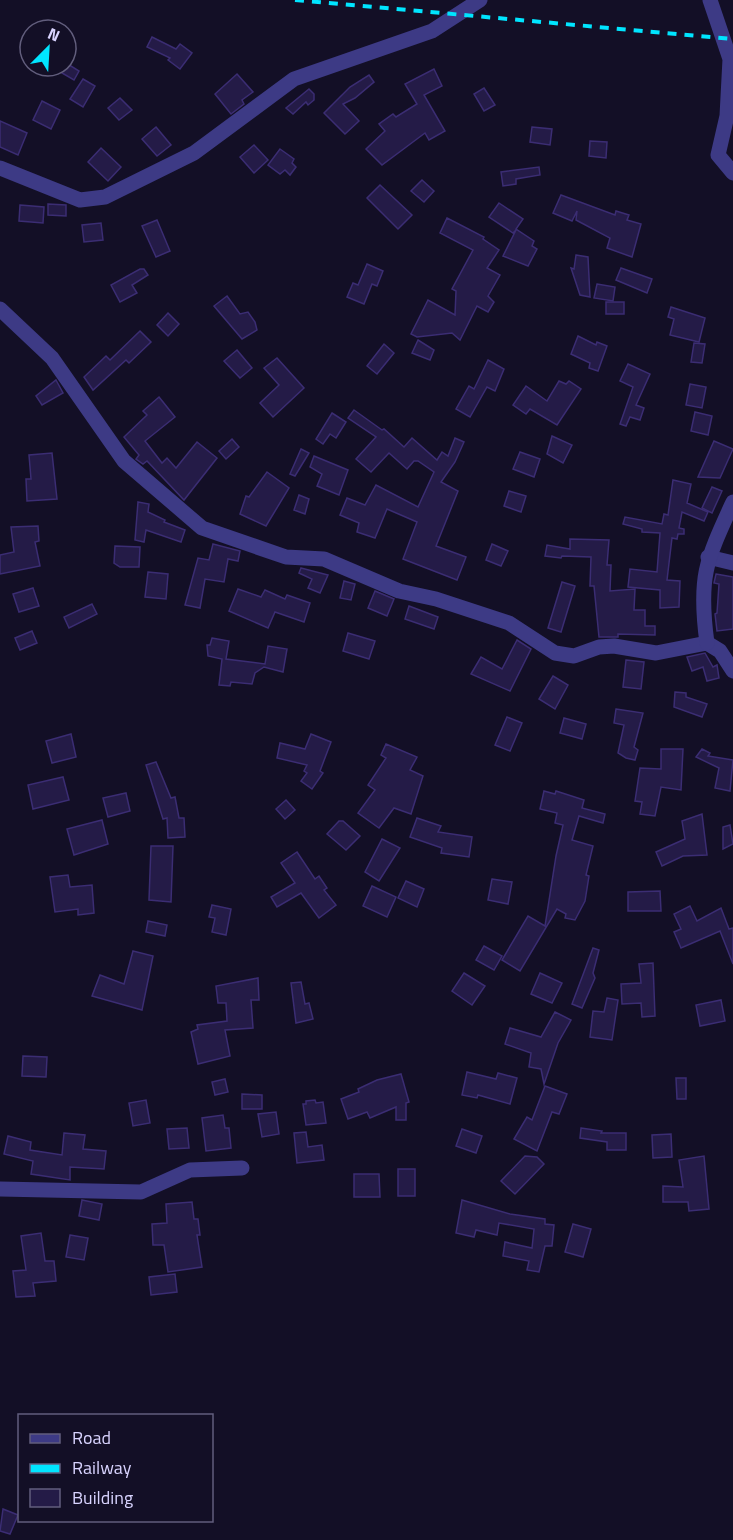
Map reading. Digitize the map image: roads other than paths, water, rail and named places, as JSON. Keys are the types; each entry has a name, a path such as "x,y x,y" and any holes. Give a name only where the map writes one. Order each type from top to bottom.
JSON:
{"street":[{"path":"0,168 80,200 105,197 194,153 294,79 432,31 480,0"},
{"path":"710,0 730,58 730,117 718,154 733,173"},
{"path":"0,309 52,358 124,461 202,528 286,557 324,559 399,591 436,599 509,623 555,653 574,656 599,647 614,646 656,653 707,643 720,651 733,671"},
{"path":"707,643 702,594 708,557 733,502"},
{"path":"708,557 733,563"},
{"path":"0,1189 141,1192 190,1170 242,1168"}],"railway":[{"path":"295,0 733,39"}]}
